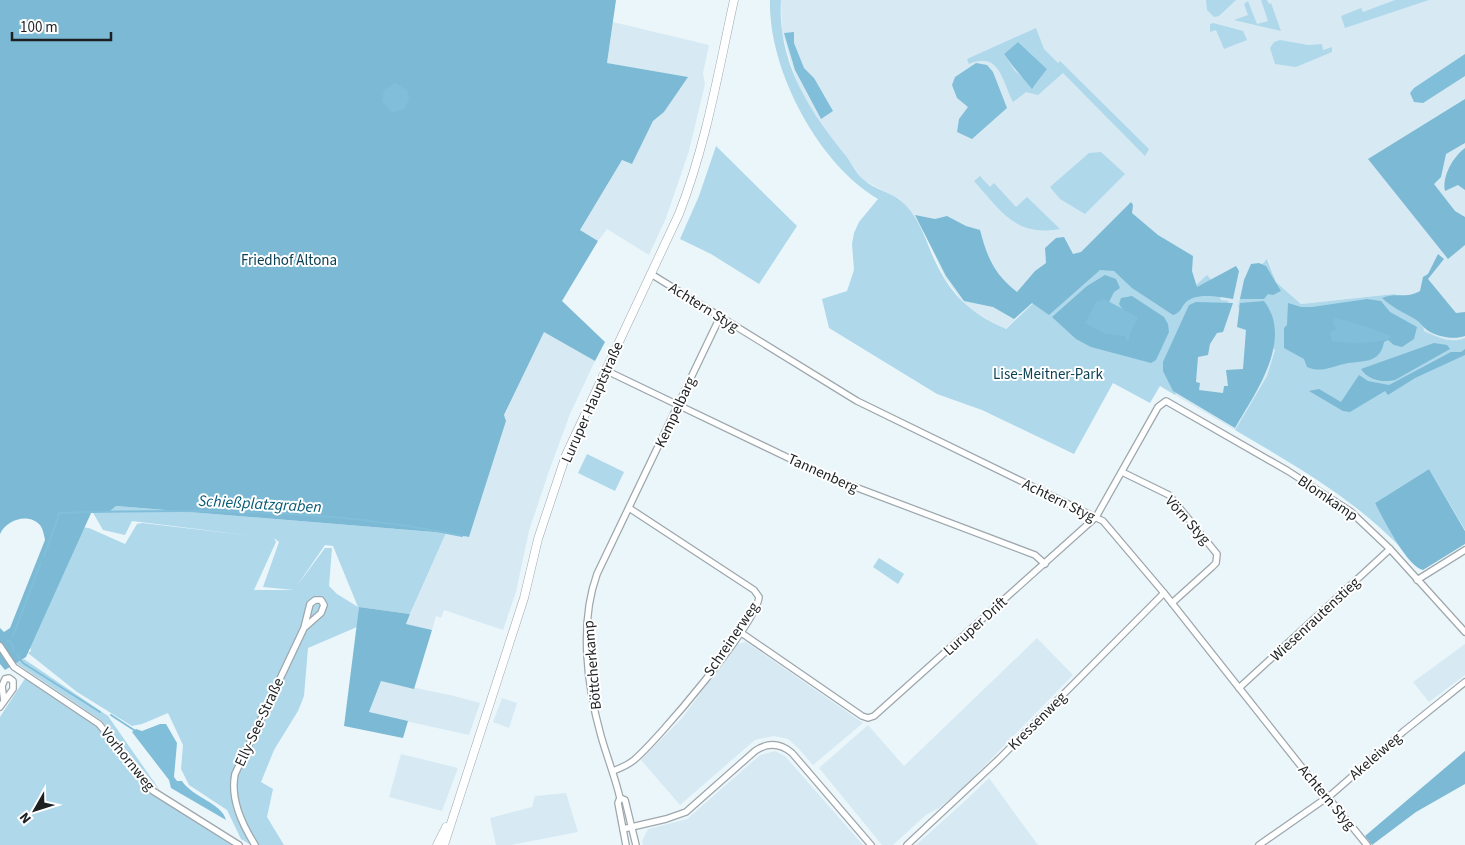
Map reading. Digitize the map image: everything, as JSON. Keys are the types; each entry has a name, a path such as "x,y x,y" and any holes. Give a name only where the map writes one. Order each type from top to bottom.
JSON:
{"main road":[{"name":"Luruper Hauptstraße","path":"444,845 524,598 543,523 566,455 679,214 702,150 734,0"},
{"name":"Luruper Hauptstraße","path":"437,845 456,808"}],"street":[{"name":"Achtern Styg","path":"651,274 857,401 1096,517 1106,524 1367,845"},
{"name":"Kempelbarg","path":"629,508 720,316"},
{"name":"Tannenberg","path":"605,370 826,476 1035,555 1045,564"},
{"name":"Luruper Drift","path":"740,632 868,718 879,712 1096,517 1158,407 1163,402"},
{"name":"Blomkamp","path":"1163,402 1174,404 1321,491 1364,523 1465,632"},
{"name":"Vörn Styg","path":"1122,472 1169,495 1217,554 1216,563 1172,603"},
{"name":"Böttcherkamp","path":"626,845 618,803 620,798 614,771 601,738 594,707 587,626 593,585 629,508"},
{"name":"Schreinerweg","path":"614,771 634,760 666,729 740,632 759,601 758,593 629,508"},
{"name":"Wiesenrautenstieg","path":"1240,688 1390,549"},
{"path":"1417,580 1465,550"},
{"name":"Kressenweg","path":"907,845 1000,759 1164,593"},
{"name":"Elly-See-Straße","path":"255,845 236,802 233,784 235,774 304,628 310,604 315,600 321,600 324,604 323,610 304,628"},
{"name":"Vorhornweg","path":"0,646 8,660 18,670 99,724 133,764 148,786 159,796 239,845"},
{"path":"12,679 18,670"},
{"path":"4,701 3,680 7,678 12,679"},
{"path":"0,708 14,685 12,679"},
{"name":"Akeleiweg","path":"1259,845 1327,798 1411,725 1465,682"},
{"path":"623,829 686,812 755,751 761,747 774,744 792,753 871,845"},
{"name":"Böttcherkamp","path":"620,798 625,800 636,845"}],"shaded area":[{"path":"781,0 1465,0 1465,338 1458,341 1439,339 1424,331 1402,298 1394,294 1301,304 1276,282 1268,259 1251,321 1275,349 1267,376 1235,430 1175,395 1229,301 1221,301 1221,297 1195,285 1036,300 1005,329 967,308 945,278 925,234 900,199 863,180 823,128 801,92 793,70 782,32"},
{"path":"613,22 709,45 703,73 705,84 689,151 666,218 649,255 607,229 598,241 580,230 622,160 632,164 653,121 664,112 687,77 607,63"},
{"path":"794,32 794,43 804,68 814,78 833,111 821,119 795,70 784,33"},
{"path":"1018,42 1047,69 1032,89 1004,54"},
{"path":"1465,54 1465,76 1423,103 1414,102 1410,93 1414,88"},
{"path":"976,63 987,65 993,72 1007,108 972,139 957,132 959,119 968,107 957,98 952,85 955,77"},
{"path":"395,83 407,90 409,98 405,109 392,113 382,101 384,90"},
{"path":"1104,299 1138,317 1129,340 1126,341 1125,336 1105,334 1085,323 1096,302"},
{"path":"1334,318 1373,329 1391,337 1380,341 1363,343 1332,341 1330,333 1337,329 1333,323"},
{"path":"544,331 595,361 570,414 548,474 529,531 516,592 503,630 444,610 441,618 436,616 432,630 406,624 446,533 469,537 506,421 504,416"},
{"path":"1037,638 1073,675 964,787 939,808 926,815 893,845 882,845 819,768 868,725 904,766"},
{"path":"746,642 863,723 813,765 788,739 774,736 755,740 680,805 641,760 682,718 737,644"},
{"path":"1465,644 1465,675 1429,702 1413,682"},
{"path":"381,681 480,703 469,735 369,713"},
{"path":"502,698 517,703 509,728 493,722"},
{"path":"160,724 166,724 177,743 174,777 177,781 182,781 187,787 213,804 219,809 226,820 171,788 169,780 132,732 136,729 142,731"},
{"path":"775,751 785,756 863,845 643,845 642,841 648,829 687,819 760,755"},
{"path":"401,754 458,768 442,811 389,797"},
{"path":"989,778 1038,845 916,845 965,801"},
{"path":"566,793 578,832 511,845 496,845 490,818 532,807 535,796"}],"green space":[{"name":"Friedhof Altona","path":"0,0 616,0 607,63 688,77 664,112 653,121 632,164 622,160 580,230 598,241 562,301 605,342 595,361 544,332 504,415 506,421 469,537 446,533 116,506 109,512 92,511 26,657 5,670 0,664 0,628 4,632 10,628 45,540 40,525 35,521 24,518 7,525 0,534"},
{"name":"Lise-Meitner-Park","path":"770,0 781,0 784,44 790,64 808,103 832,139 861,178 906,205 919,224 944,279 960,299 980,315 1006,329 1074,264 1196,285 1207,275 1219,288 1221,300 1229,301 1175,395 1160,386 1150,403 1113,383 1074,454 982,410 937,394 829,328 822,299 847,291 854,270 852,244 854,233 859,222 878,199 856,183 836,163 817,139 801,112 787,84 778,55 772,27"},
{"path":"1206,0 1236,0 1219,16 1214,17 1207,10"},
{"path":"1261,0 1267,0 1269,4 1271,3 1281,31 1234,20 1248,15 1244,4 1248,1 1257,24 1268,21"},
{"path":"1395,0 1429,0 1345,28 1341,16 1361,8 1363,12"},
{"path":"1213,23 1243,31 1247,40 1224,49 1216,30 1210,32 1210,24"},
{"path":"1036,28 1044,49 1058,63 1060,61 1149,149 1145,156 1063,73 1038,95 1026,92 1013,102 999,70 994,65 979,61 969,64 967,59","holes":["1018,42 1047,69 1034,87 1015,71 1004,54"]},
{"path":"1280,40 1308,45 1322,44 1323,50 1332,47 1332,52 1296,67 1275,64 1270,48 1274,42"},
{"path":"1465,99 1465,143 1446,154 1441,177 1434,184 1455,211 1465,217 1465,245 1448,259 1368,159"},
{"path":"716,146 797,226 759,284 711,254 680,239 699,196"},
{"path":"1465,148 1465,190 1458,185 1445,191 1445,179 1449,167 1456,156"},
{"path":"1101,152 1125,174 1085,214 1060,199 1050,187 1089,153"},
{"path":"980,176 990,187 994,183 1016,207 1027,197 1060,229 1031,229 1010,219 974,181"},
{"path":"1131,202 1133,205 1132,213 1158,235 1193,256 1192,271 1197,287 1236,266 1239,271 1233,299 1209,296 1196,297 1186,302 1173,315 1132,288 1114,271 1100,270 1049,315 1032,303 1014,319 993,307 964,301 946,276 915,215 935,219 947,216 966,226 980,230 986,249 997,272 1017,292 1035,271 1046,263 1045,248 1056,238 1064,237 1073,254 1081,252"},
{"path":"1438,254 1444,259 1428,279 1456,313 1465,312 1465,336 1451,338 1431,332 1417,320 1382,298 1410,295 1420,291 1423,277 1428,274"},
{"path":"1267,259 1276,282 1301,304 1394,294 1414,309 1421,320 1424,331 1449,340 1465,338 1465,530 1429,469 1375,503 1404,551 1366,515 1345,499 1302,470 1235,430 1267,376 1275,350 1238,307 1243,286"},
{"path":"1259,263 1266,266 1281,291 1273,295 1268,294 1264,299 1240,299 1244,280 1251,264"},
{"path":"1105,275 1116,279 1120,288 1114,292 1107,306 1123,310 1119,304 1121,298 1132,296 1164,317 1168,324 1169,332 1156,360 1151,363 1091,347 1076,339 1052,317 1087,286"},
{"path":"1367,299 1381,301 1390,312 1417,327 1414,339 1402,347 1394,345 1388,340 1384,342 1382,349 1374,358 1321,369 1307,367 1304,359 1284,348 1284,328 1287,325 1288,303 1301,307 1312,307"},
{"path":"1264,301 1272,316 1275,332 1273,349 1261,383 1235,428 1173,391 1163,371 1163,362 1189,305 1196,302 1233,303 1223,332 1217,333 1210,344 1208,355 1198,357 1196,382 1200,383 1199,390 1223,393 1224,386 1228,386 1226,370 1243,369 1246,330 1237,327 1240,303"},
{"path":"1434,343 1447,345 1450,349 1395,380 1376,380 1368,376 1361,369"},
{"path":"1465,349 1465,355 1415,378 1388,395 1385,391 1350,412 1343,411 1309,391 1319,389 1341,402 1359,375 1368,381 1389,385 1451,352 1461,352"},
{"path":"587,454 624,472 615,491 578,473"},
{"path":"1429,469 1465,531 1465,544 1423,570 1417,567 1403,551 1389,530 1375,503"},
{"path":"116,506 446,533 410,614 359,607 357,627 308,648 304,696 298,711 274,750 261,782 273,789 267,817 284,845 251,845 241,839 227,810 189,785 181,769 183,745 168,713 142,724 132,726 77,692 28,653 31,651 30,647 79,527 89,528 125,544 137,524 142,523 263,537 132,521 125,535 103,530 92,511 109,512","holes":["274,538 279,542 263,587 294,590 254,590 276,542","325,545 333,546 358,607 337,594 329,586 332,548 325,548 296,587"]},
{"path":"879,558 904,574 898,584 873,567"},
{"path":"359,607 410,614 406,624 432,630 414,689 381,681 369,712 408,721 403,738 344,726"},
{"path":"24,659 108,716 161,792 102,721 16,663"},
{"path":"26,677 99,725 144,785 157,797 234,845 0,845 0,717"},
{"path":"1465,751 1465,784 1416,812 1372,845 1365,836"}],"waterway":[{"name":"Schießplatzgraben","path":"58,515 59,513 160,511 261,512 362,520 462,536"},
{"name":"Schießplatzgraben","path":"44,556 58,518"},
{"name":"Schießplatzgraben","path":"13,636 41,562"},
{"name":"Schießplatzgraben","path":"7,641 11,642 14,651"},
{"path":"17,655 23,663 100,712"},
{"path":"111,715 137,732"}]}
